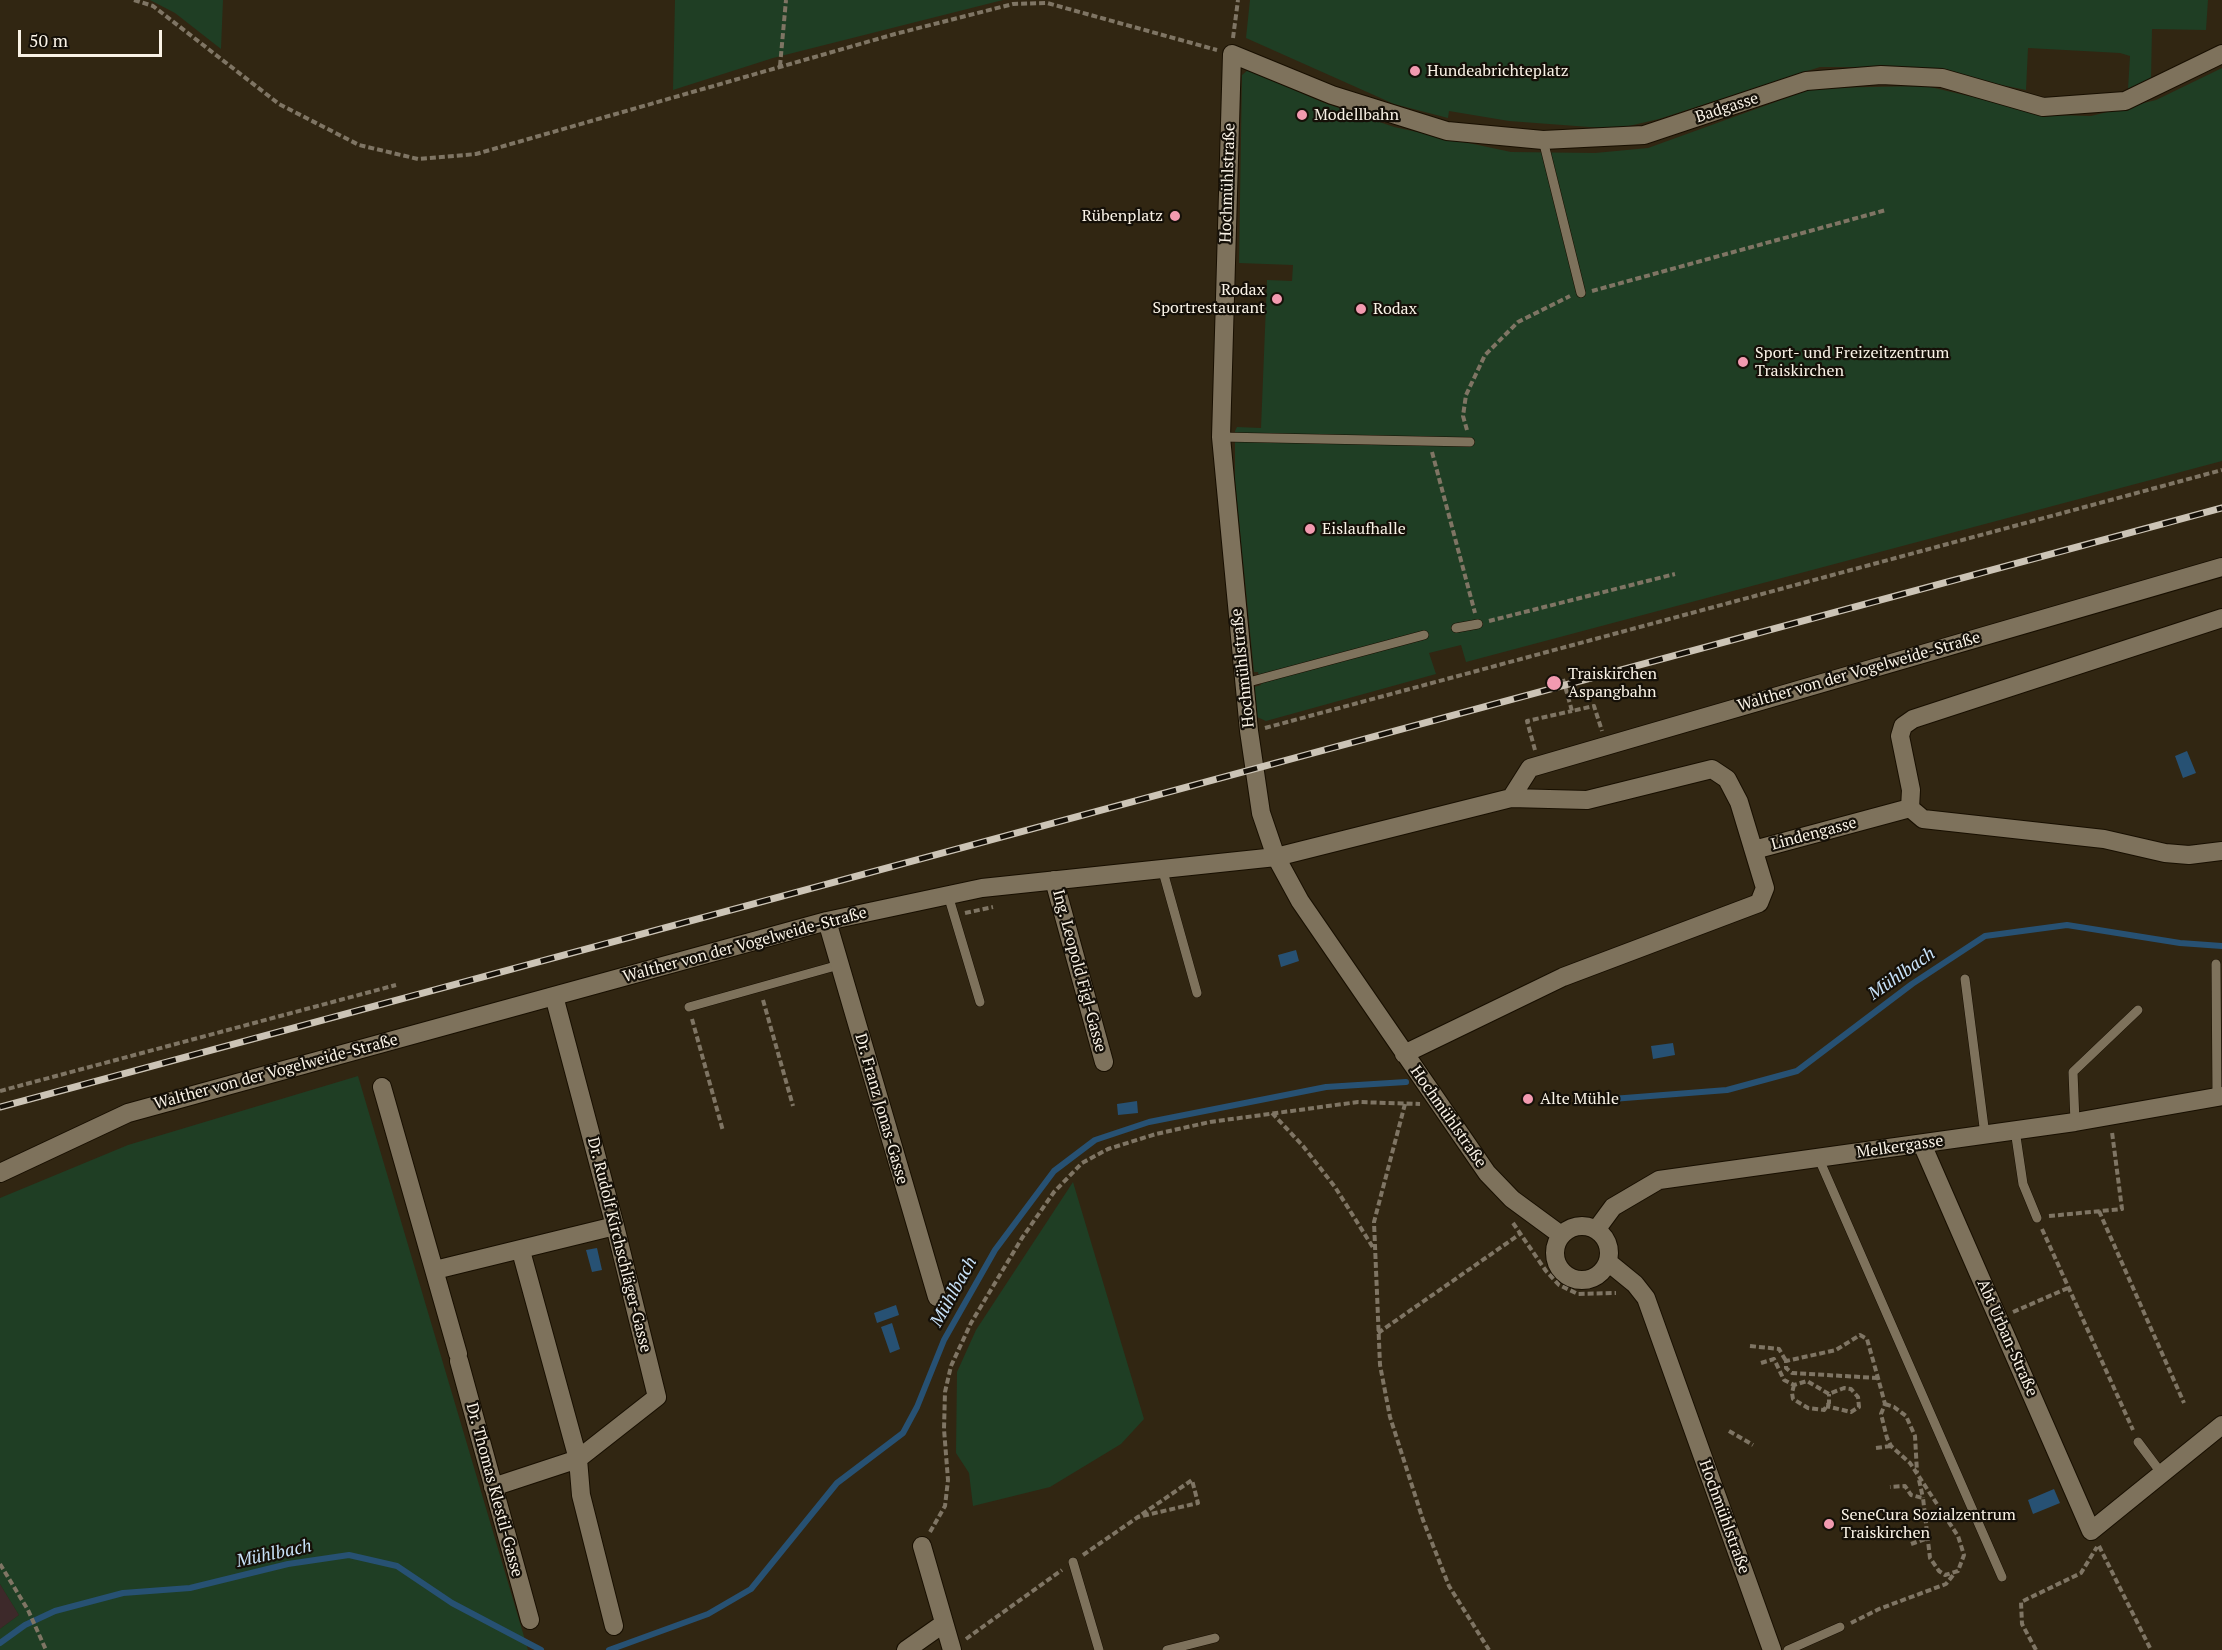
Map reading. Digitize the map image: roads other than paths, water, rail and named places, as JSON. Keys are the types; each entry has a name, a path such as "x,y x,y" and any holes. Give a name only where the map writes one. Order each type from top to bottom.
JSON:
{"street":[{"name":"Badgasse","path":"1232,54 1332,95 1447,131 1543,140 1644,135 1806,81 1881,75 1942,78 2043,107 2125,100 2222,54"},
{"name":"Hochmühlstraße","path":"1232,54 1221,437 1249,731 1261,813 1276,857 1300,902 1486,1173 1512,1199 1562,1235"},
{"name":"Walther von der Vogelweide-Straße","path":"1511,798 1530,768 2222,567"},
{"path":"2222,618 1913,719 1903,726 1900,736 1911,790 1910,808 1923,819 2104,840 2164,853 2189,855 2222,851"},
{"name":"Walther von der Vogelweide-Straße","path":"0,1173 128,1113 827,921 982,888 1276,857 1511,798 1587,800 1712,769 1727,779 1739,802 1754,850"},
{"name":"Lindengasse","path":"1404,1054 1563,977 1759,903 1765,888 1754,850 1910,808"},
{"name":"Ing. Leopold Figl-Gasse","path":"1054,880 1104,1062"},
{"name":"Dr. Franz Jonas-Gasse","path":"827,921 937,1297"},
{"name":"Dr. Rudolf Kirchschläger-Gasse","path":"554,996 615,1226 657,1398 578,1459"},
{"name":"Dr. Thomas Klestil-Gasse","path":"382,1087 435,1270 530,1620"},
{"name":"Melkergasse","path":"1596,1230 1613,1207 1659,1180 2075,1122 2219,1096"},
{"name":"Abt Urban-Straße","path":"1922,1144 2095,1538 2162,1474"},
{"path":"435,1270 521,1251 615,1226"},
{"path":"1577,1226 1596,1230 1608,1244 1608,1262 1598,1276 1590,1280 1573,1279 1565,1275 1556,1260 1557,1243 1562,1235 1577,1226"},
{"path":"521,1251 578,1459 581,1495 614,1626"},
{"name":"Hochmühlstraße","path":"1608,1262 1635,1284 1646,1298 1772,1650"},
{"path":"2162,1474 2222,1425"},
{"path":"493,1487 578,1459"},
{"path":"922,1546 952,1649"},
{"path":"906,1650 943,1624"}],"lane":[{"path":"1543,140 1581,293"},
{"path":"1221,437 1470,442"},
{"path":"1456,628 1478,624"},
{"path":"1245,682 1424,635"},
{"path":"1162,868 1197,993"},
{"path":"948,895 980,1002"},
{"path":"2216,964 2219,1096"},
{"path":"689,1007 839,965"},
{"path":"1965,979 1985,1135"},
{"path":"2075,1122 2073,1072 2138,1010"},
{"path":"2015,1131 2023,1184 2037,1218"},
{"path":"1819,1159 2002,1577"},
{"path":"2138,1442 2162,1474"},
{"path":"1073,1562 1099,1650"},
{"path":"1788,1650 1840,1627"},
{"path":"1167,1650 1215,1638"}],"water":[{"path":"2187,751 2196,773 2183,778 2175,756"},
{"path":"1296,950 1299,961 1281,967 1278,955"},
{"path":"1673,1043 1675,1055 1653,1059 1651,1046"},
{"path":"1137,1101 1138,1113 1118,1115 1117,1104"},
{"path":"597,1248 602,1270 592,1272 586,1250"},
{"path":"896,1305 899,1315 877,1323 874,1313"},
{"path":"892,1323 900,1349 890,1353 881,1327"},
{"path":"2054,1489 2060,1503 2033,1514 2028,1500"}],"waterway":[{"name":"Mühlbach","path":"1612,1099 1727,1090 1797,1071 1912,984 1985,936 2067,925 2180,943 2222,946"},
{"name":"Mühlbach","path":"609,1650 708,1614 751,1589 837,1483 903,1433 917,1407 944,1340 995,1250 1054,1171 1095,1140 1149,1122 1326,1087 1406,1082"},
{"name":"Mühlbach","path":"0,1643 25,1625 55,1611 123,1593 190,1588 288,1564 349,1555 397,1566 452,1603 541,1650"}],"railway":[{"path":"0,1107 2222,508"}],"place":[{"name":"Hundeabrichteplatz","path":"1415,71"},
{"name":"Modellbahn","path":"1302,115"},
{"name":"Rübenplatz","path":"1175,216"},
{"name":"Rodax Sportrestaurant","path":"1277,299"},
{"name":"Rodax","path":"1361,309"},
{"name":"Sport- und Freizeitzentrum Traiskirchen","path":"1743,362"},
{"name":"Eislaufhalle","path":"1310,529"},
{"name":"Traiskirchen Aspangbahn","path":"1554,683"},
{"name":"Alte Mühle","path":"1528,1099"},
{"name":"SeneCura Sozialzentrum Traiskirchen","path":"1829,1524"}]}
